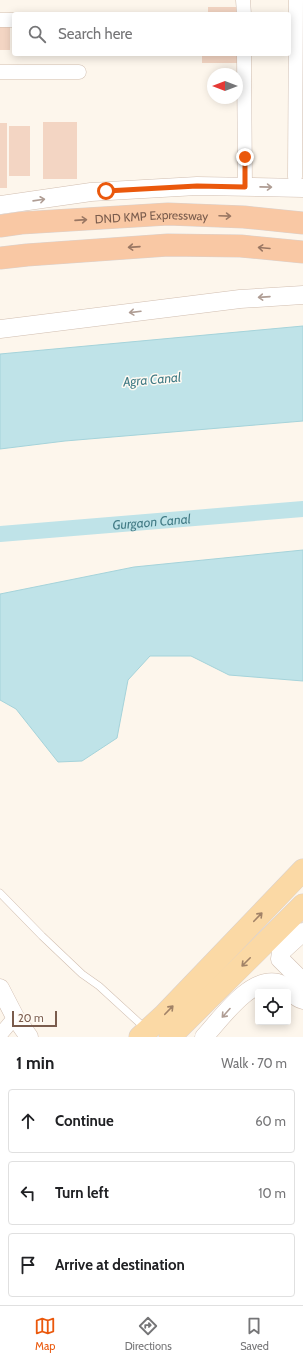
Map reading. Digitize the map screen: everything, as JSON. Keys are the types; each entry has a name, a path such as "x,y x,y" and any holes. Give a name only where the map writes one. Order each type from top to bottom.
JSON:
{"highway":[{"name":"DND KMP Expressway","path":"0,226 21,223 168,214 244,217 303,224"},
{"path":"0,258 168,245 241,246 303,252"}],"main road":[{"path":"144,1034 303,870"},
{"path":"170,1037 303,905"}],"street":[{"path":"244,0 244,12"},
{"path":"0,205 91,192 197,186 245,187 299,183 296,0"},
{"path":"0,20 12,20"},
{"path":"244,56 245,187"},
{"path":"0,72 79,72"},
{"path":"0,329 240,299 303,294"},
{"path":"303,932 281,952 280,959 303,982"},
{"path":"204,1037 244,993 263,983 279,983 298,999 303,1000"},
{"path":"0,988 9,1013 29,1037"},
{"path":"0,1035 9,1013"}],"lane":[{"path":"0,893 58,952 82,974 99,986 130,1015 144,1034"}],"water":[{"name":"Agra Canal","path":"303,326 303,421 65,441 0,449 0,354"},
{"path":"303,550 303,681 229,675 191,656 150,656 128,680 117,738 82,761 58,762 16,709 0,700 0,594 134,567"}],"building":[{"path":"208,7 237,7 237,12 208,12"},
{"path":"0,23 10,23 10,50 0,50"},
{"path":"202,56 238,56 238,63 202,63"},
{"path":"43,122 77,122 77,179 43,179"},
{"path":"0,123 7,123 7,188 0,188"},
{"path":"9,126 30,126 30,176 9,176"}],"waterway":[{"name":"Gurgaon Canal","path":"0,534 303,509"}],"route":[{"path":"106,191 197,186 245,187 245,157"}]}
